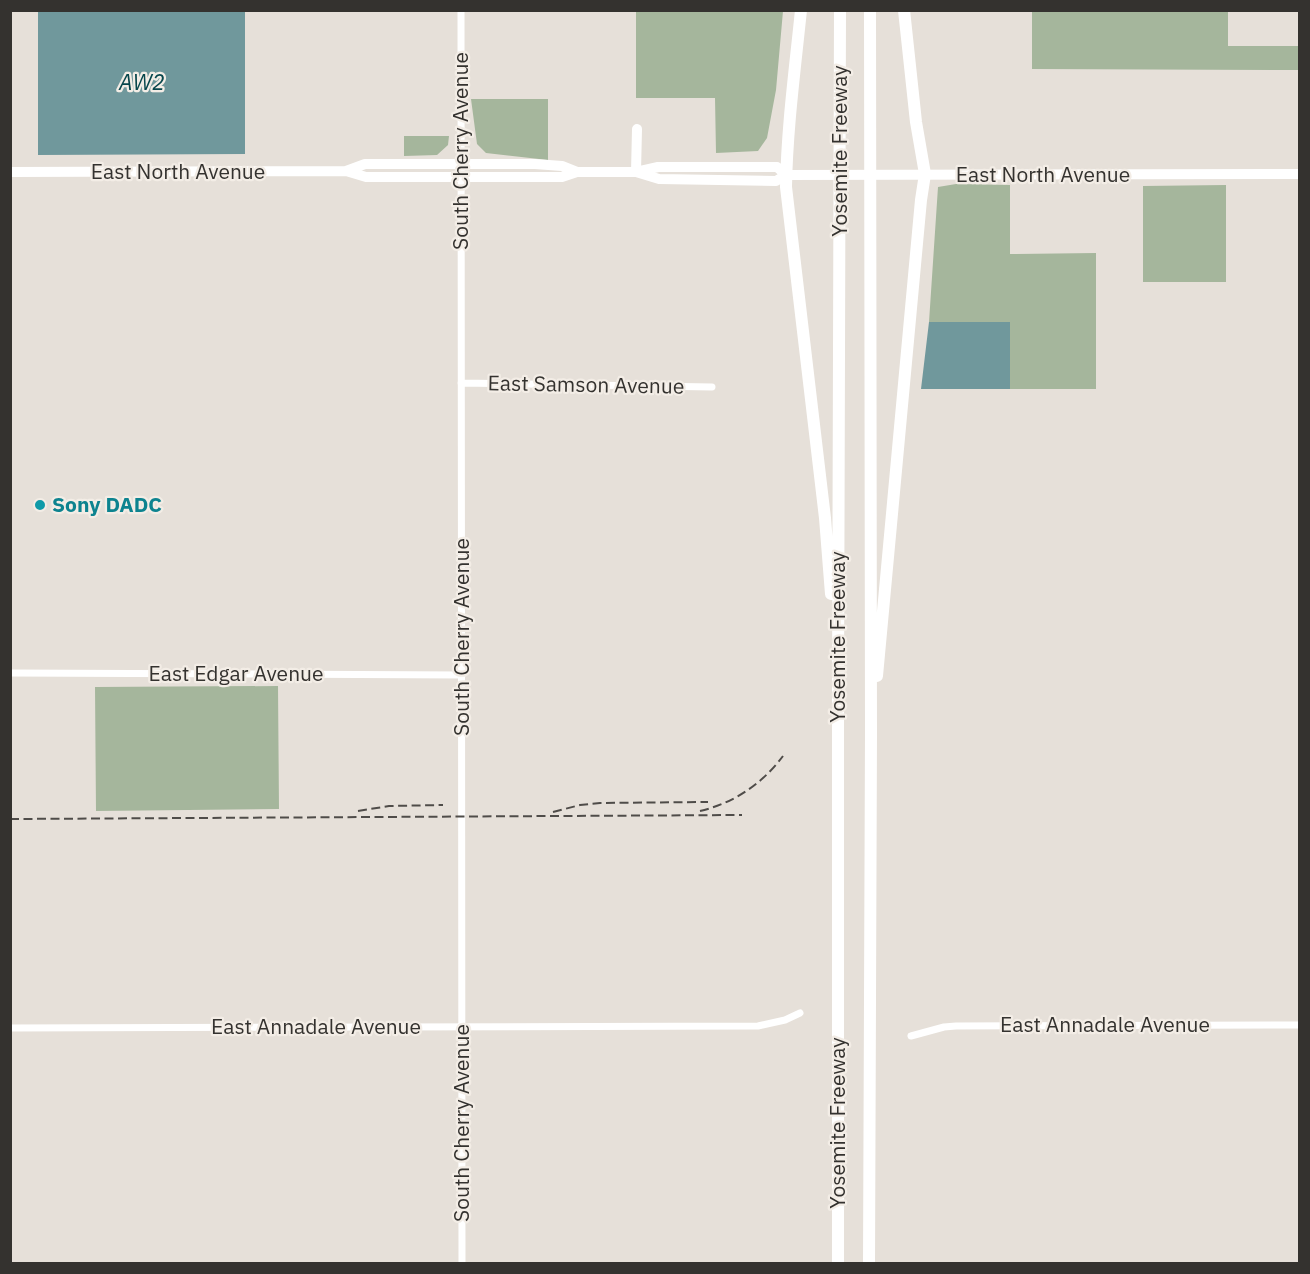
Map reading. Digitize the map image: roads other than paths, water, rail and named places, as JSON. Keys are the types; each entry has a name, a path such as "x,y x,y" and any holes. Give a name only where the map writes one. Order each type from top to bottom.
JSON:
{"highway":[{"path":"801,10 789,129 786,187 825,518 838,693"},
{"name":"Yosemite Freeway","path":"838,1263 840,10"},
{"name":"Yosemite Freeway","path":"869,1263 870,10"},
{"path":"871,733 925,174 918,138 904,10"}],"street":[{"name":"South Cherry Avenue","path":"461,10 462,1263"},
{"path":"636,172 637,129"},
{"name":"East North Avenue","path":"346,171 365,164 461,164 562,166 577,172"},
{"name":"East North Avenue","path":"10,172 346,171 366,177 562,177 577,172 636,172 658,167 777,167 786,175 1299,174"},
{"name":"East Samson Avenue","path":"461,383 712,387"},
{"name":"East Edgar Avenue","path":"10,673 462,675"},
{"name":"East Annadale Avenue","path":"10,1028 758,1026 785,1020 800,1013"},
{"name":"East Annadale Avenue","path":"911,1036 956,1026 1299,1025"}],"water":[{"name":"AW2","path":"38,11 245,11 245,154 38,155"},
{"path":"929,322 1010,322 1010,389 921,389"}],"railway":[{"path":"700,811 724,803 746,791 766,775 783,756"},
{"path":"553,812 600,803 708,802"},
{"path":"358,811 389,806 443,805"},
{"path":"10,819 742,815"}],"place":[{"name":"Sony DADC","path":"40,505"}]}
